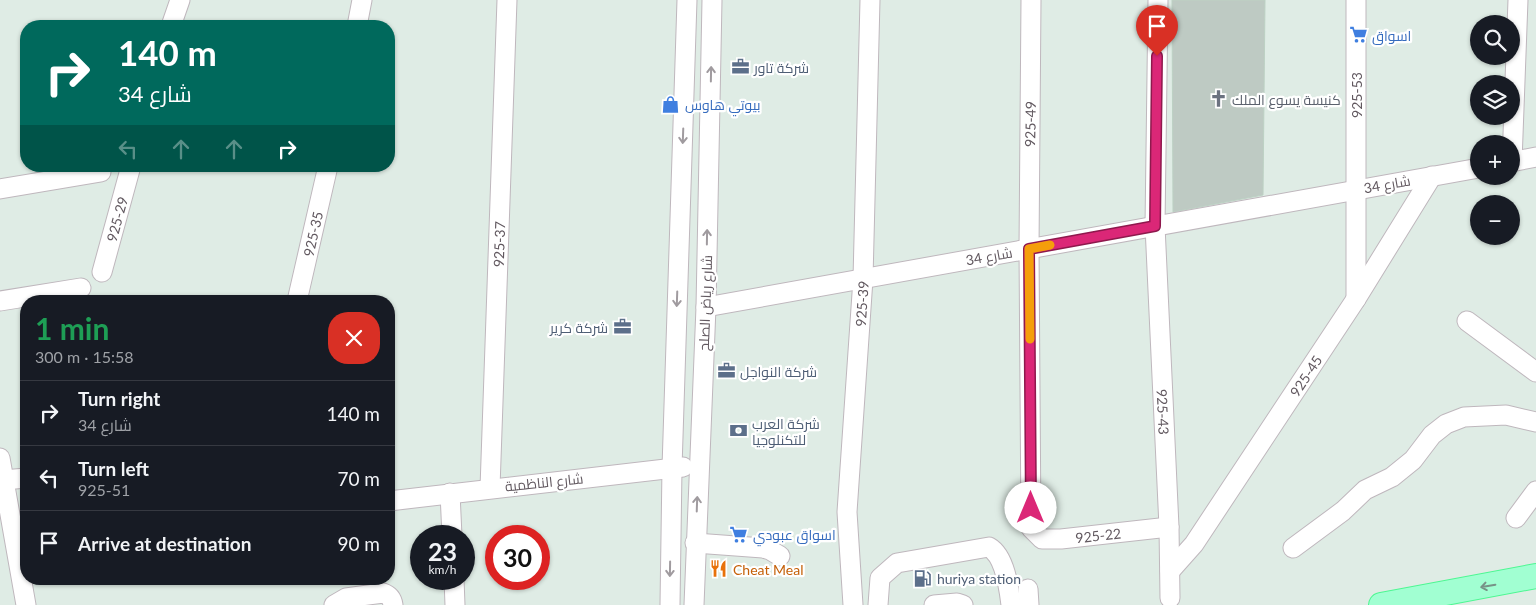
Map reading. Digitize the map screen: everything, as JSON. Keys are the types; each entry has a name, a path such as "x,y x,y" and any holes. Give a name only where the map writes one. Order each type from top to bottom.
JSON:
{"main road":[{"path":"1381,605 1536,576"}],"street":[{"path":"173,20 180,0"},
{"path":"358,20 362,0"},
{"name":"925-37","path":"490,488 507,0"},
{"name":"شارع رياض الصلح","path":"670,605 672,468 687,0"},
{"name":"شارع رياض الصلح","path":"694,605 706,307 712,0"},
{"name":"925-39","path":"853,605 847,512 863,279 870,0"},
{"name":"925-49","path":"1031,0 1029,249 1031,528"},
{"name":"925-43","path":"1158,0 1155,226 1169,528 1170,598"},
{"name":"925-53","path":"1356,0 1356,299"},
{"path":"1513,135 1518,0"},
{"path":"1520,160 1536,157"},
{"name":"شارع 34","path":"706,307 1470,170"},
{"path":"0,189 101,172"},
{"name":"925-29","path":"102,272 129,172"},
{"name":"925-35","path":"298,295 327,172"},
{"name":"925-45","path":"1170,571 1194,544 1356,299 1432,176"},
{"path":"37,295 81,288"},
{"path":"0,301 20,298"},
{"path":"1466,321 1536,372"},
{"path":"1293,548 1343,511 1365,490 1392,477 1413,460 1432,435 1446,424 1464,417 1506,415 1536,422"},
{"path":"0,458 20,577"},
{"name":"شارع الناظمية","path":"395,500 490,488 699,466"},
{"path":"4,480 20,479"},
{"path":"1516,518 1536,491"},
{"path":"450,493 451,525"},
{"name":"925-22","path":"1031,528 1042,539 1061,539 1169,528"},
{"path":"696,542 770,550 780,556"},
{"path":"878,605 880,578 897,563 989,547 995,551 1005,573 1011,605"},
{"path":"22,585 26,605"},
{"path":"454,590 455,605"},
{"path":"334,605 346,598 383,593 388,595 393,605"},
{"path":"934,605 957,603 963,605"}],"building":[{"name":"كنيسة يسوع الملك","path":"1172,0 1265,0 1263,195 1173,212"}],"slow traffic":[{"path":"1030,339 1029,249 1050,245"}],"place":[{"name":"اسواق","path":"1358,35"},
{"name":"شركة تاور","path":"740,67"},
{"name":"كنيسة يسوع الملك","path":"1218,99"},
{"name":"بيوتي هاوس","path":"671,104"},
{"name":"شركة كرير","path":"622,327"},
{"name":"شركة النواجل","path":"726,371"},
{"name":"شركة العرب للتكنلوجيا","path":"738,431"},
{"name":"اسواق عبودي","path":"739,534"},
{"name":"Cheat Meal","path":"719,569"},
{"name":"huriya station","path":"923,578"}],"route":[{"path":"1031,508 1029,249 1155,226 1157,56"}]}
